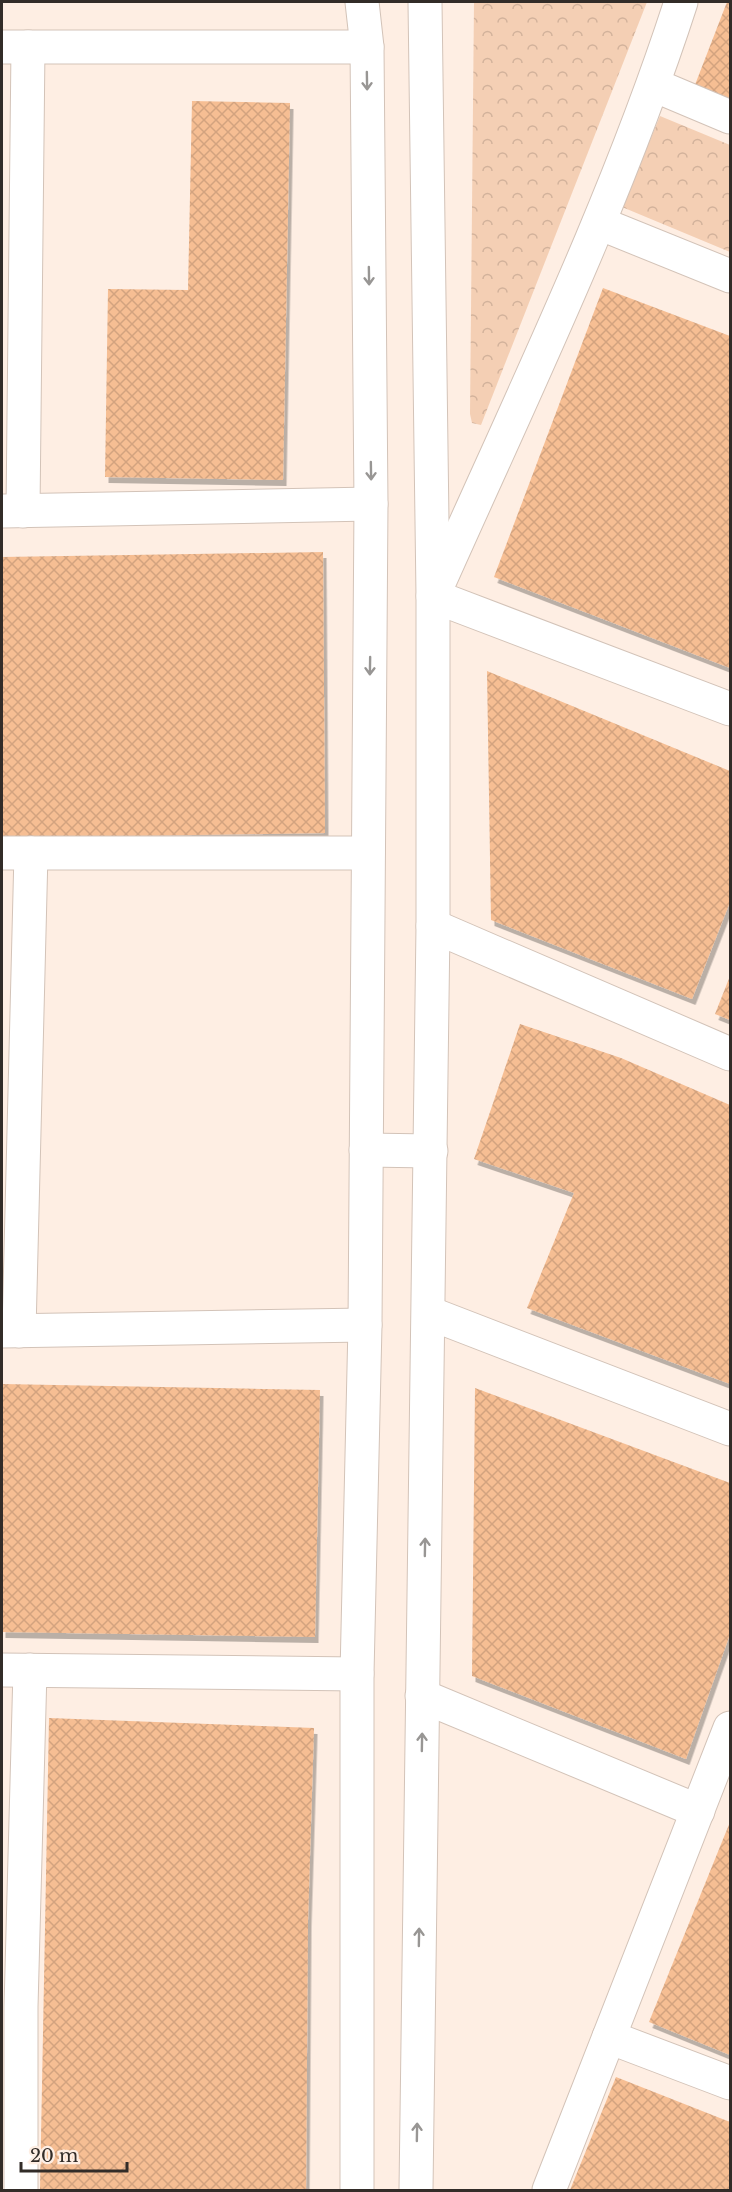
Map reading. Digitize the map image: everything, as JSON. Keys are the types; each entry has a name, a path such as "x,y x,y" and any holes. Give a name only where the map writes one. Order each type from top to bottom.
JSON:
{"street":[{"path":"357,2190 357,1674 364,1325 371,504 367,47 362,2"},
{"path":"416,2190 433,926 433,596 425,2"},
{"path":"433,596 600,223 654,85 681,2"},
{"path":"367,47 15,47 12,511 371,504"},
{"path":"654,85 730,117"},
{"path":"600,223 730,276"},
{"path":"433,596 730,709"},
{"path":"364,1325 10,1331 16,853 368,853"},
{"path":"433,926 730,1054"},
{"path":"366,1150 431,1151"},
{"path":"429,1313 730,1429"},
{"path":"21,2190 11,2007 16,1670 357,1674"},
{"path":"422,1696 698,1811"},
{"path":"549,2190 730,1728"},
{"path":"609,2037 730,2083"}],"green space":[{"path":"474,2 647,2 481,425 472,423 470,414"},
{"path":"660,116 730,145 730,252 622,207"}],"building":[{"path":"727,2 730,2 730,104 693,90"},
{"path":"192,101 290,103 283,480 105,477 108,289 188,290"},
{"path":"603,288 730,336 730,668 494,577"},
{"path":"323,552 325,833 2,838 2,557"},
{"path":"487,671 730,771 730,902 692,999 491,920"},
{"path":"730,976 730,1020 715,1014"},
{"path":"520,1024 621,1058 730,1105 730,1384 527,1308 574,1193 474,1159"},
{"path":"2,1384 320,1390 315,1637 2,1632"},
{"path":"475,1388 730,1483 730,1634 686,1759 472,1676"},
{"path":"49,1718 314,1728 308,1920 306,2190 40,2190"},
{"path":"730,1822 730,2055 649,2022"},
{"path":"616,2077 730,2122 730,2190 570,2190"}]}
